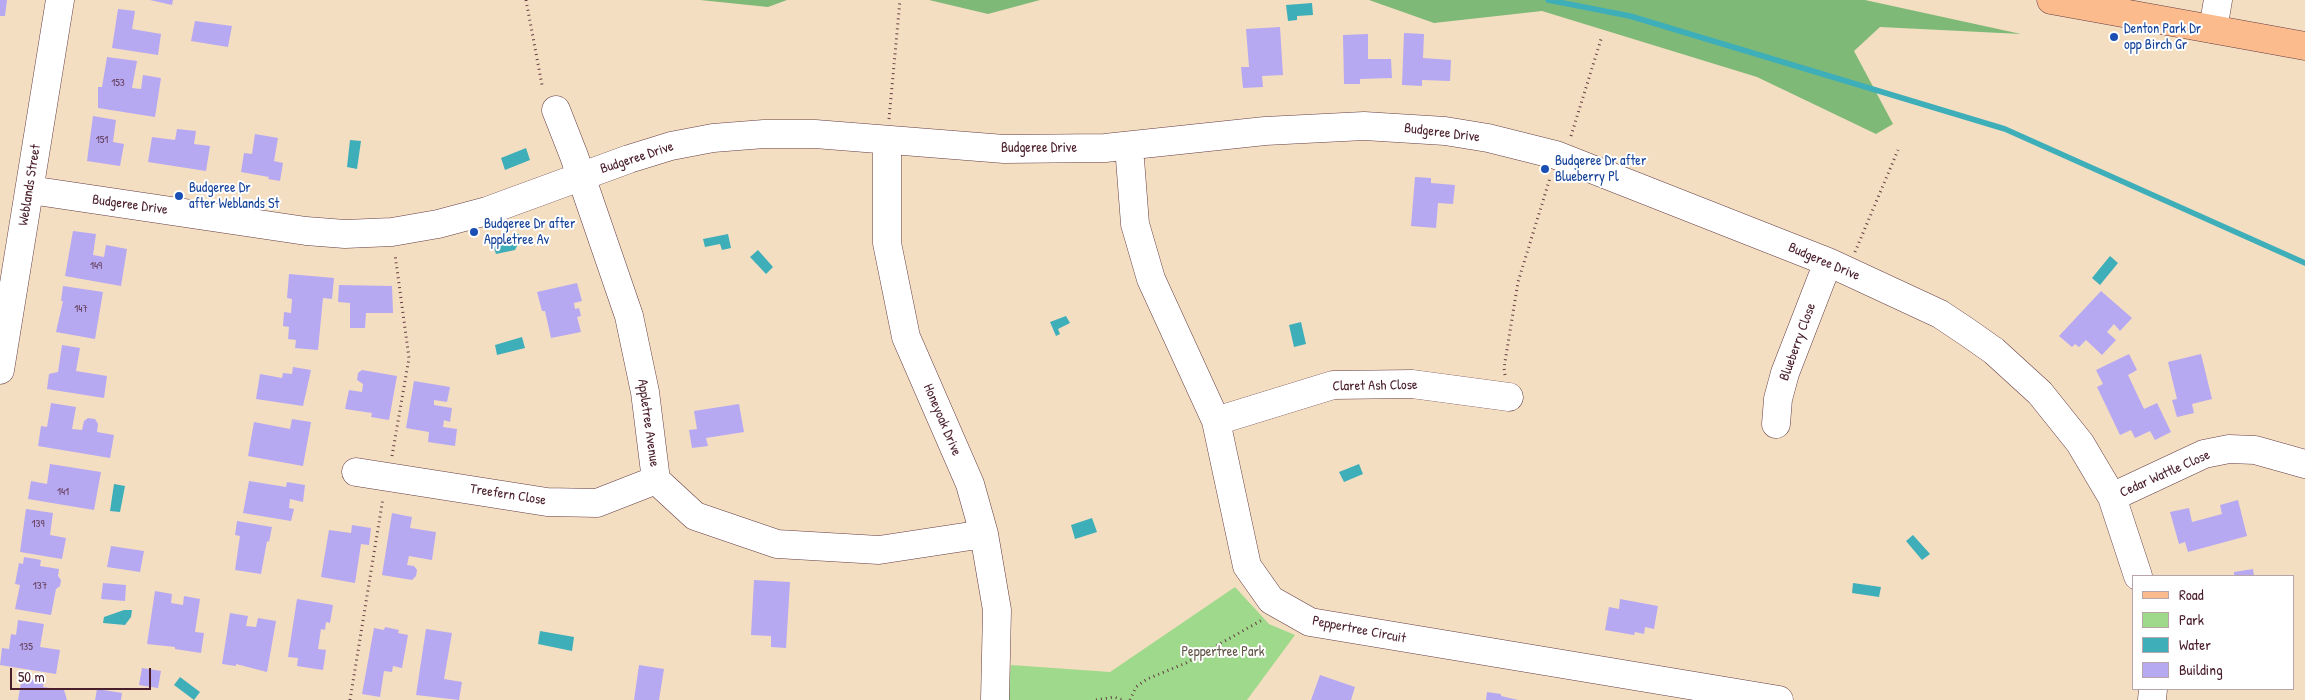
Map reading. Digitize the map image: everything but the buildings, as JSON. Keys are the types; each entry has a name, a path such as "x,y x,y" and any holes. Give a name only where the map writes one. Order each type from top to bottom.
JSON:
{"main road":[{"path":"2051,0 2305,46"}],"street":[{"name":"Weblands Street","path":"0,370 60,0"},
{"path":"2213,29 2218,0"},
{"path":"556,110 581,177"},
{"name":"Budgeree Drive","path":"30,190 306,231 345,234 392,232 438,224 487,211 663,149 714,138 764,134 815,134 888,130 1004,149 1130,146 1265,131 1364,126 1445,131 1497,140 1560,157 1837,266 1940,314 1994,351 2040,393 2069,428 2112,497 2138,575"},
{"name":"Honeyoak Drive","path":"888,130 887,243 906,337 970,484 984,534 997,610 995,700"},
{"name":"Peppertree Circuit","path":"1130,146 1135,224 1151,279 1216,421 1247,566 1271,600 1310,622 1779,700"},
{"name":"Appletree Avenue","path":"581,177 629,316 645,392 656,480 695,516 776,544 879,550 984,534"},
{"name":"Blueberry Close","path":"1776,424 1778,399 1785,373 1837,266"},
{"name":"Claret Ash Close","path":"1216,421 1333,385 1412,384 1509,397"},
{"name":"Cedar Wattle Close","path":"2112,497 2204,454 2229,449 2255,450 2305,464"},
{"name":"Treefern Close","path":"356,472 547,502 597,503 656,480"}],"path":[{"path":"526,0 542,85"},
{"path":"888,130 900,0"},
{"path":"1509,397 1504,368 1518,282 1602,36"},
{"path":"1837,266 1898,150"},
{"path":"350,700 387,476 409,358 392,232"},
{"path":"1130,700 1136,687 1147,680 1186,662 1266,618 1271,600"},
{"path":"1096,700 1114,697 1123,700"}],"green space":[{"path":"700,0 787,0 768,7"},
{"path":"929,0 1040,0 988,14"},
{"path":"1369,0 1865,0 2021,34 1880,27 1854,51 1893,124 1876,134 1757,77 1542,11 1434,23"},
{"name":"Peppertree Park","path":"1235,587 1269,624 1295,635 1247,700 1007,700 1011,665 1110,672"}],"water":[{"path":"1312,3 1313,15 1297,16 1297,20 1288,21 1286,5"},
{"path":"350,140 361,141 357,169 347,167"},
{"path":"526,148 530,160 505,170 501,158"},
{"path":"519,234 520,240 515,250 496,254 494,248 499,239"},
{"path":"728,234 731,248 722,250 720,244 705,247 703,239"},
{"path":"758,250 773,267 766,274 750,257"},
{"path":"2110,256 2118,263 2100,285 2092,278"},
{"path":"1066,316 1070,323 1058,329 1060,334 1056,336 1050,322"},
{"path":"1301,322 1306,344 1294,347 1289,325"},
{"path":"522,337 525,348 497,355 495,345"},
{"path":"1359,464 1363,474 1344,482 1339,472"},
{"path":"114,484 125,486 120,512 110,511"},
{"path":"1092,518 1097,532 1075,539 1071,525"},
{"path":"1913,535 1930,554 1922,560 1906,541"},
{"path":"1853,583 1881,587 1879,597 1852,593"},
{"path":"124,610 132,610 131,617 125,625 103,623 104,617"},
{"path":"540,631 574,637 572,651 538,644"},
{"path":"180,677 200,692 194,700 174,685"}],"waterway":[{"path":"1548,0 1630,16 2005,129 2305,263"}],"place":[{"name":"Denton Park Dr opp Birch Gr","path":"2114,37"},
{"name":"Budgeree Dr after Blueberry Pl","path":"1545,169"},
{"name":"Budgeree Dr after Weblands St","path":"179,196"},
{"name":"Budgeree Dr after Appletree Av","path":"474,232"}]}
